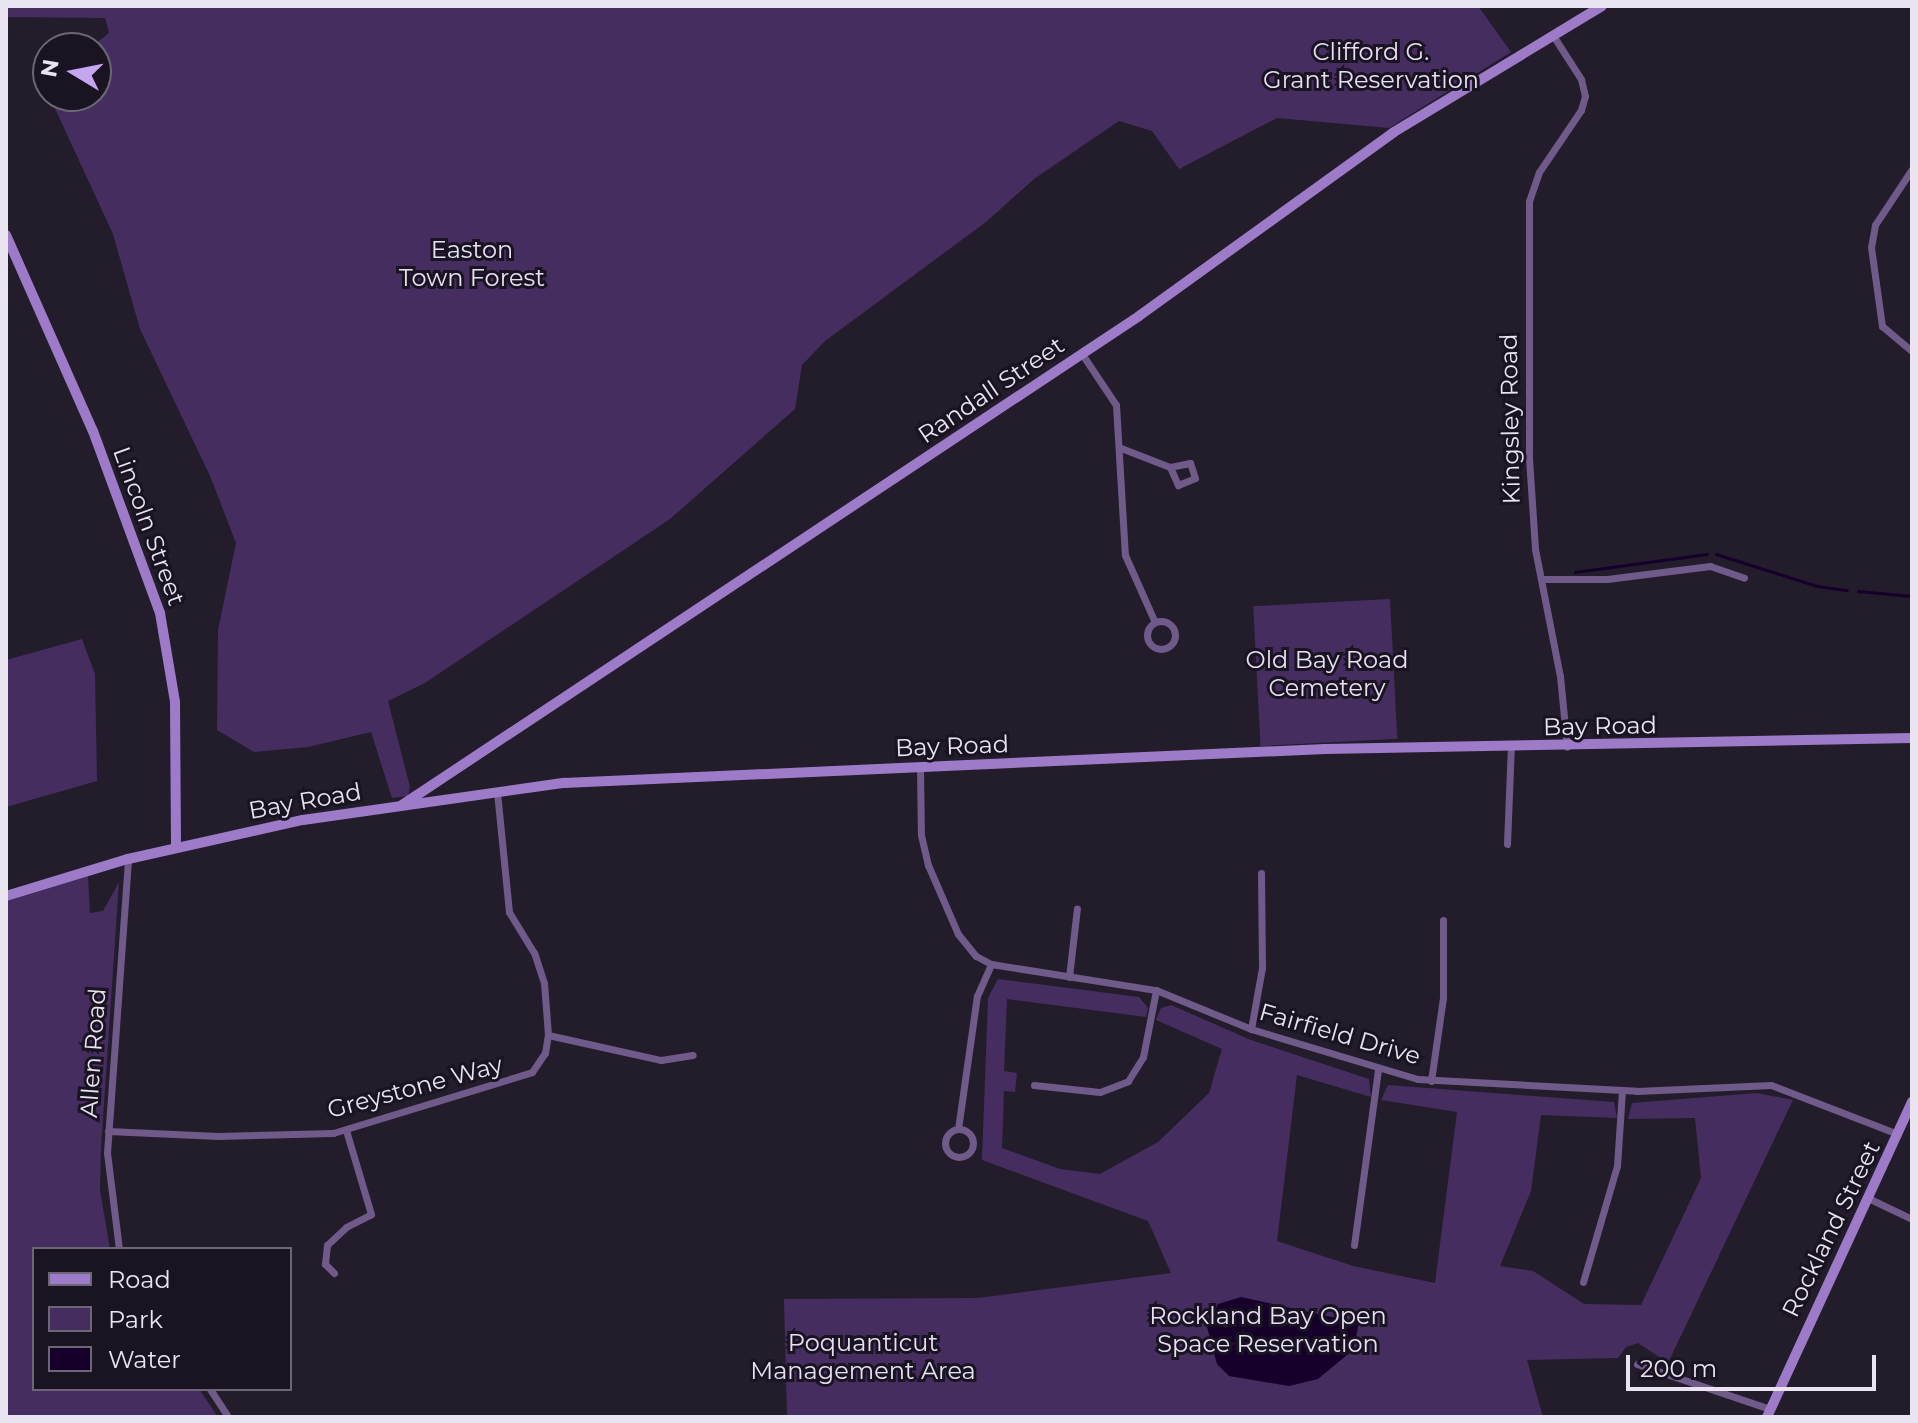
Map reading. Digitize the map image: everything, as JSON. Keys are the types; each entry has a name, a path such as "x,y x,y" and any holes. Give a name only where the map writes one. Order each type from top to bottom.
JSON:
{"street":[{"name":"Randall Street","path":"401,806 1082,354 1394,132 1602,6"},
{"name":"Kingsley Road","path":"1554,37 1581,79 1583,104 1539,172 1529,201 1529,458 1541,579 1560,676 1567,747"},
{"path":"1912,169 1875,225 1871,247 1882,326 1912,351"},
{"name":"Lincoln Street","path":"6,235 93,431 166,636 175,702 176,848"},
{"path":"1082,354 1116,405 1121,448 1125,555 1154,620 1149,642 1168,647 1175,631 1154,620"},
{"path":"1121,448 1170,467"},
{"path":"1541,579 1646,576 1710,566 1744,578"},
{"name":"Bay Road","path":"6,896 128,859 303,820 497,792 627,778 1511,746 1912,738"},
{"path":"1507,844 1511,746"},
{"path":"920,767 922,843 928,865 958,934 973,953 991,964 978,991 958,1129"},
{"path":"497,792 509,912 534,953 544,983 548,1035 661,1060 693,1055"},
{"name":"Allen Road","path":"119,1247 107,1180 108,1131 128,859"},
{"path":"1251,1029 1262,968 1261,873"},
{"path":"1069,977 1077,908"},
{"path":"1431,1081 1443,998 1443,920"},
{"name":"Fairfield Drive","path":"991,964 1156,990 1251,1029 1378,1069 1431,1081 1622,1090 1771,1085 1898,1134"},
{"path":"1034,1085 1100,1092 1128,1081 1143,1057 1156,990"},
{"name":"Greystone Way","path":"108,1131 218,1136 346,1130 519,1079 539,1064 548,1035"},
{"path":"1354,1245 1378,1069"},
{"path":"1583,1282 1617,1166 1622,1090"},
{"name":"Rockland Street","path":"1768,1413 1912,1102"},
{"path":"958,1129 967,1131 973,1143 967,1155 959,1157 950,1155 944,1144 947,1135 958,1129"},
{"path":"334,1273 325,1264 327,1245 346,1227 371,1214 346,1130"},
{"path":"1868,1198 1912,1219"},
{"path":"1637,1364 1768,1413"},
{"path":"211,1391 228,1417"}],"green space":[{"name":"Easton Town Forest","path":"6,6 1478,6 1511,52 1389,128 1277,118 1179,169 1152,131 1119,121 1034,179 986,222 825,341 802,365 795,409 670,519 425,683 388,701 410,787 408,796 392,798 371,732 308,747 254,752 217,730 218,630 236,543 210,476 140,329 113,234 57,112 112,112 112,32 109,32 105,18 6,17"},
{"name":"Old Bay Road Cemetery","path":"1390,599 1397,739 1261,746 1253,606"},
{"path":"82,639 95,674 97,781 6,807 6,660"},
{"path":"88,876 90,913 103,911 119,882 101,1148 100,1190 110,1247 32,1247 32,1391 200,1391 218,1417 6,1417 6,901"},
{"name":"Rockland Bay Open Space Reservation","path":"998,979 1139,997 1148,1008 1146,1017 1007,999 1004,1071 1017,1073 1015,1092 1004,1091 1002,1148 1060,1169 1100,1174 1158,1142 1209,1093 1222,1049 1156,1020 1161,1008 1171,1005 1251,1040 1369,1079 1371,1097 1297,1075 1277,1241 1353,1266 1435,1283 1457,1112 1381,1100 1388,1085 1614,1102 1617,1118 1541,1115 1531,1191 1500,1266 1533,1271 1584,1304 1641,1305 1701,1178 1695,1118 1628,1119 1632,1103 1757,1093 1793,1100 1668,1363 1638,1343 1626,1347 1618,1358 1527,1360 1543,1417 787,1417 784,1299 978,1298 1171,1273 1148,1221 982,1160 988,998"}],"water":[{"path":"1241,1297 1359,1323 1353,1350 1318,1379 1289,1386 1229,1376 1217,1364 1207,1327 1218,1304"}],"waterway":[{"path":"1575,572 1707,554"},
{"path":"1716,554 1817,586 1847,590"},
{"path":"1858,591 1912,596"}],"park label":[{"name":"Clifford G. Grant Reservation","path":"1371,66"},
{"name":"Poquanticut Management Area","path":"863,1357"}]}
